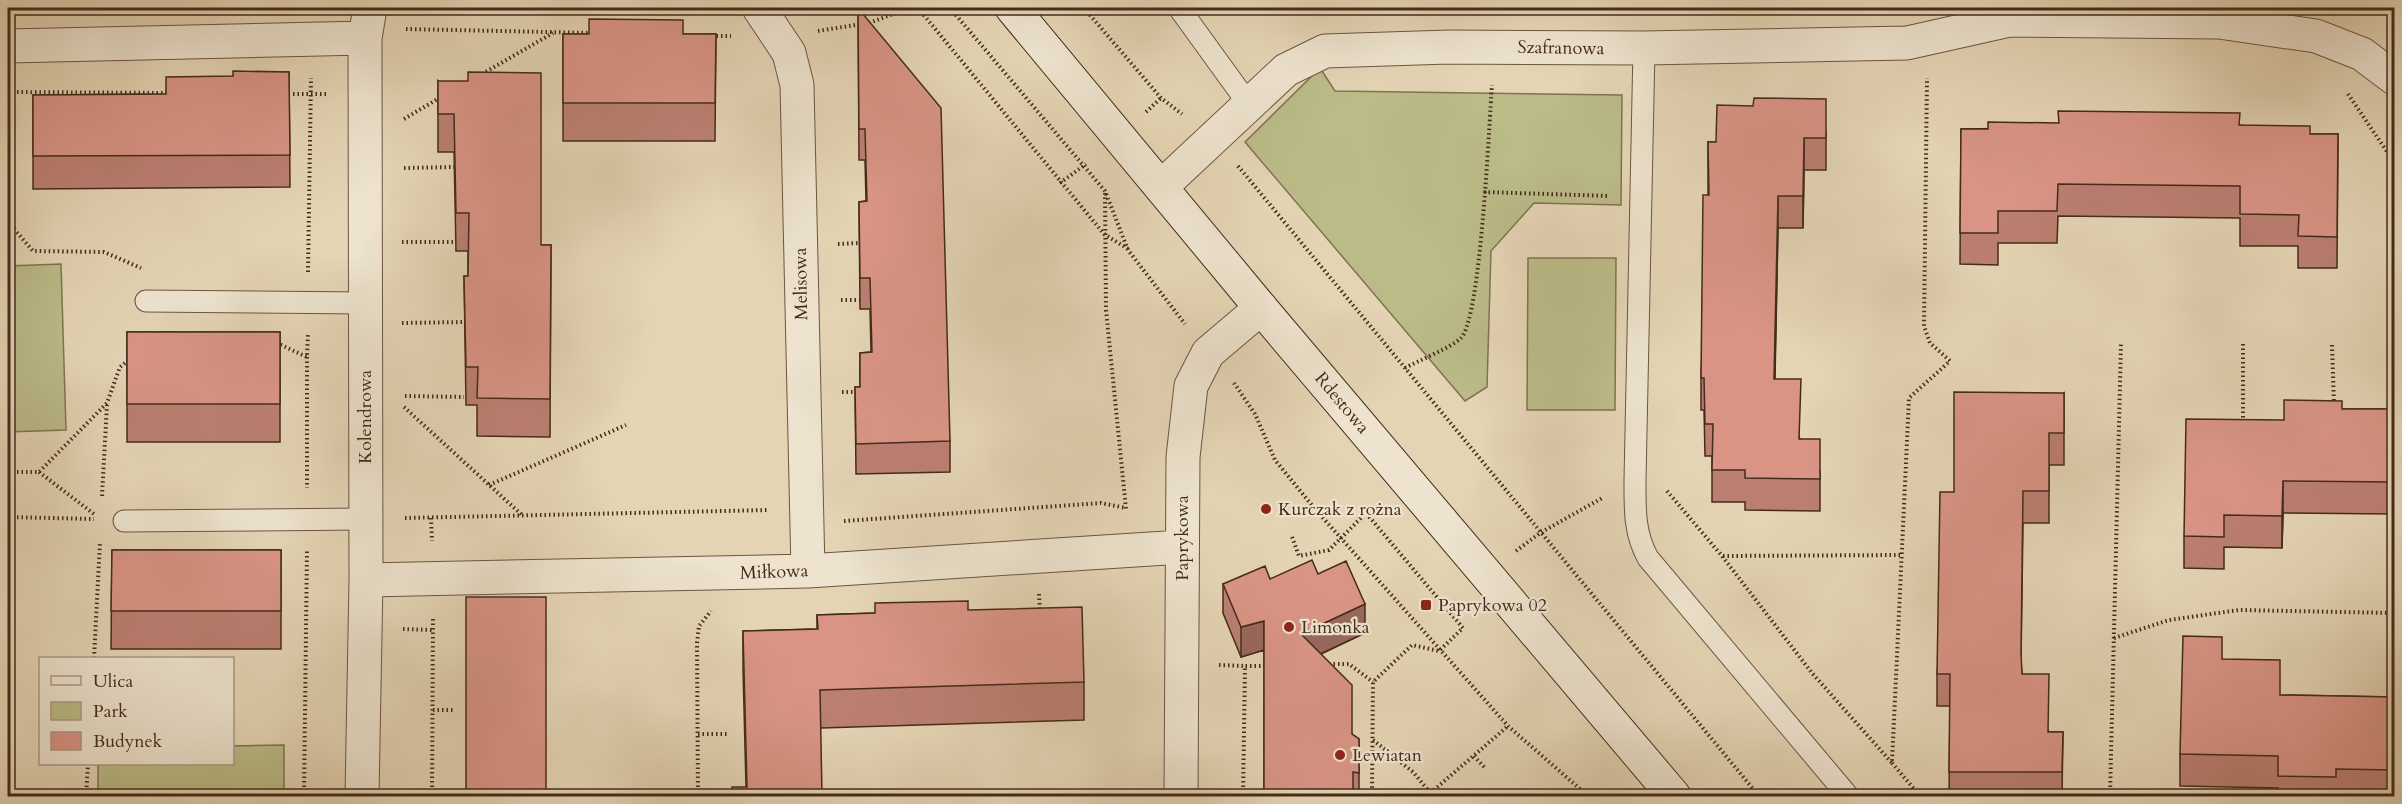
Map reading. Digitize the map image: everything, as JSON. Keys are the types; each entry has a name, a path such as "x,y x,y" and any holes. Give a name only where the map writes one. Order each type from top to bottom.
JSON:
{"street":[{"name":"Rdestowa","path":"1012,8 1261,308 1674,796"},
{"name":"Melisowa","path":"762,11 789,53 796,85 808,571"},
{"name":"Szafranowa","path":"1161,187 1286,70 1325,51 1907,43 2008,14 2219,22 2272,28 2316,36 2362,54 2394,78"},
{"path":"8,46 367,22"},
{"name":"Kolendrowa","path":"362,796 366,580 364,94 367,22"},
{"name":"Paprykowa","path":"1181,796 1183,457 1191,386 1208,354 1261,308"},
{"name":"Miłkowa","path":"366,580 808,571 1182,548"}],"lane":[{"path":"1179,8 1250,106"},
{"path":"1644,48 1635,480 1635,519 1639,542 1648,558 1848,796"},
{"path":"146,302 364,303"},
{"path":"124,520 365,519"}],"path":[{"path":"813,31 869,23 909,8"},
{"path":"918,8 1104,234 1128,250"},
{"path":"950,8 1105,190 1128,250 1171,306"},
{"path":"1084,8 1161,98 1234,161 1759,796"},
{"path":"709,36 743,36 762,11"},
{"path":"367,22 403,29 598,33"},
{"path":"473,79 554,32"},
{"path":"1892,763 1909,398 1950,361 1930,343 1924,326 1925,84 1940,35"},
{"path":"1405,368 1461,338 1469,322 1478,277 1495,47"},
{"path":"2342,85 2394,162"},
{"path":"8,92 175,93"},
{"path":"79,92 79,101"},
{"path":"276,94 364,94"},
{"path":"403,119 443,96"},
{"path":"403,168 454,167"},
{"path":"1104,180 1106,310 1126,516"},
{"path":"1484,192 1641,197"},
{"path":"8,222 33,251 104,252 145,270"},
{"path":"402,242 455,242"},
{"path":"837,244 859,243"},
{"path":"402,323 464,322"},
{"path":"2110,796 2121,343"},
{"path":"2243,344 2243,427"},
{"path":"2332,345 2334,411"},
{"path":"303,796 308,519 307,357"},
{"path":"1239,387 1255,414 1275,460 1341,538 1508,726 1586,794 1593,796"},
{"path":"401,396 464,397"},
{"path":"94,657 107,403"},
{"path":"397,411 402,405 523,516"},
{"path":"489,485 626,424"},
{"path":"1486,573 1540,533 1650,471 1722,556 1812,673 1920,796"},
{"path":"39,472 101,520"},
{"path":"365,519 827,509 827,522 1101,503 1126,508"},
{"path":"1292,537 1299,556 1329,550 1365,513 1463,628 1439,651"},
{"path":"8,517 124,520"},
{"path":"431,518 432,796"},
{"path":"1722,556 1901,555"},
{"path":"1039,587 1040,617"},
{"path":"698,796 699,626 710,612 719,606"},
{"path":"2114,638 2169,620 2239,610 2394,613"},
{"path":"1372,796 1373,682 1412,645 1439,651"},
{"path":"1326,664 1349,664 1373,682"},
{"path":"1243,796 1245,666 1268,666"},
{"path":"433,710 453,710"},
{"path":"1372,740 1413,772 1430,796 1508,726"},
{"path":"698,734 729,734"},
{"path":"1474,756 1485,768"},
{"path":"86,796 88,765"},
{"path":"2235,787 2235,796"}],"green space":[{"path":"1320,68 1335,91 1622,95 1621,205 1534,203 1491,251 1487,387 1465,401 1245,142"},
{"path":"1528,258 1616,258 1615,410 1527,410"},
{"path":"61,264 66,430 8,432 8,266"},
{"path":"284,745 284,796 98,796 98,765 234,765 234,746"}],"building":[{"path":"858,8 941,108 950,441 856,444 855,387 860,387 860,353 872,352 870,278 860,278 859,202 867,201 865,129 859,129"},
{"path":"589,19 683,20 683,34 716,34 715,103 563,103 563,34 589,34"},
{"path":"233,71 289,72 290,155 33,156 33,95 166,94 166,77 233,76"},
{"path":"468,72 541,73 541,245 551,245 550,399 477,398 478,367 466,367 464,276 468,276 469,213 456,213 454,114 438,114 438,81 468,81"},
{"path":"1754,98 1826,99 1826,138 1804,138 1803,196 1778,196 1774,379 1801,379 1799,439 1820,439 1820,479 1745,478 1745,470 1712,470 1713,424 1705,424 1704,378 1701,378 1703,195 1709,195 1708,142 1716,142 1717,105 1753,106"},
{"path":"2058,111 2240,113 2239,125 2310,126 2310,134 2338,134 2337,237 2298,236 2299,215 2240,214 2240,186 2058,184 2057,211 1998,211 1998,233 1960,233 1961,129 1988,129 1988,122 2059,123"},
{"path":"127,332 280,332 280,404 127,404"},
{"path":"1954,392 2064,393 2064,433 2049,433 2049,491 2023,491 2021,653 2022,674 2049,674 2048,732 2063,732 2062,772 1949,772 1950,674 1937,674 1940,492 1954,492"},
{"path":"2284,400 2342,401 2342,409 2394,409 2394,482 2283,481 2282,516 2224,515 2224,537 2184,536 2186,419 2284,420"},
{"path":"112,550 281,550 281,611 111,611"},
{"path":"1312,560 1318,574 1346,561 1365,604 1301,634 1352,685 1352,734 1359,739 1359,773 1353,772 1353,796 1264,796 1264,621 1241,627 1223,584 1265,566 1270,579"},
{"path":"466,597 546,597 546,796 466,796"},
{"path":"968,601 968,610 1082,607 1084,682 820,690 822,796 732,796 732,787 747,787 743,631 818,629 817,615 875,613 875,603"},
{"path":"2183,636 2222,637 2222,659 2280,660 2280,695 2394,697 2394,770 2336,769 2336,777 2278,776 2278,756 2180,754"}],"place":[{"name":"Kurczak z rożna","path":"1266,509"},
{"name":"Paprykowa 02","path":"1426,605"},
{"name":"Limonka","path":"1289,627"},
{"name":"Lewiatan","path":"1340,755"}]}
